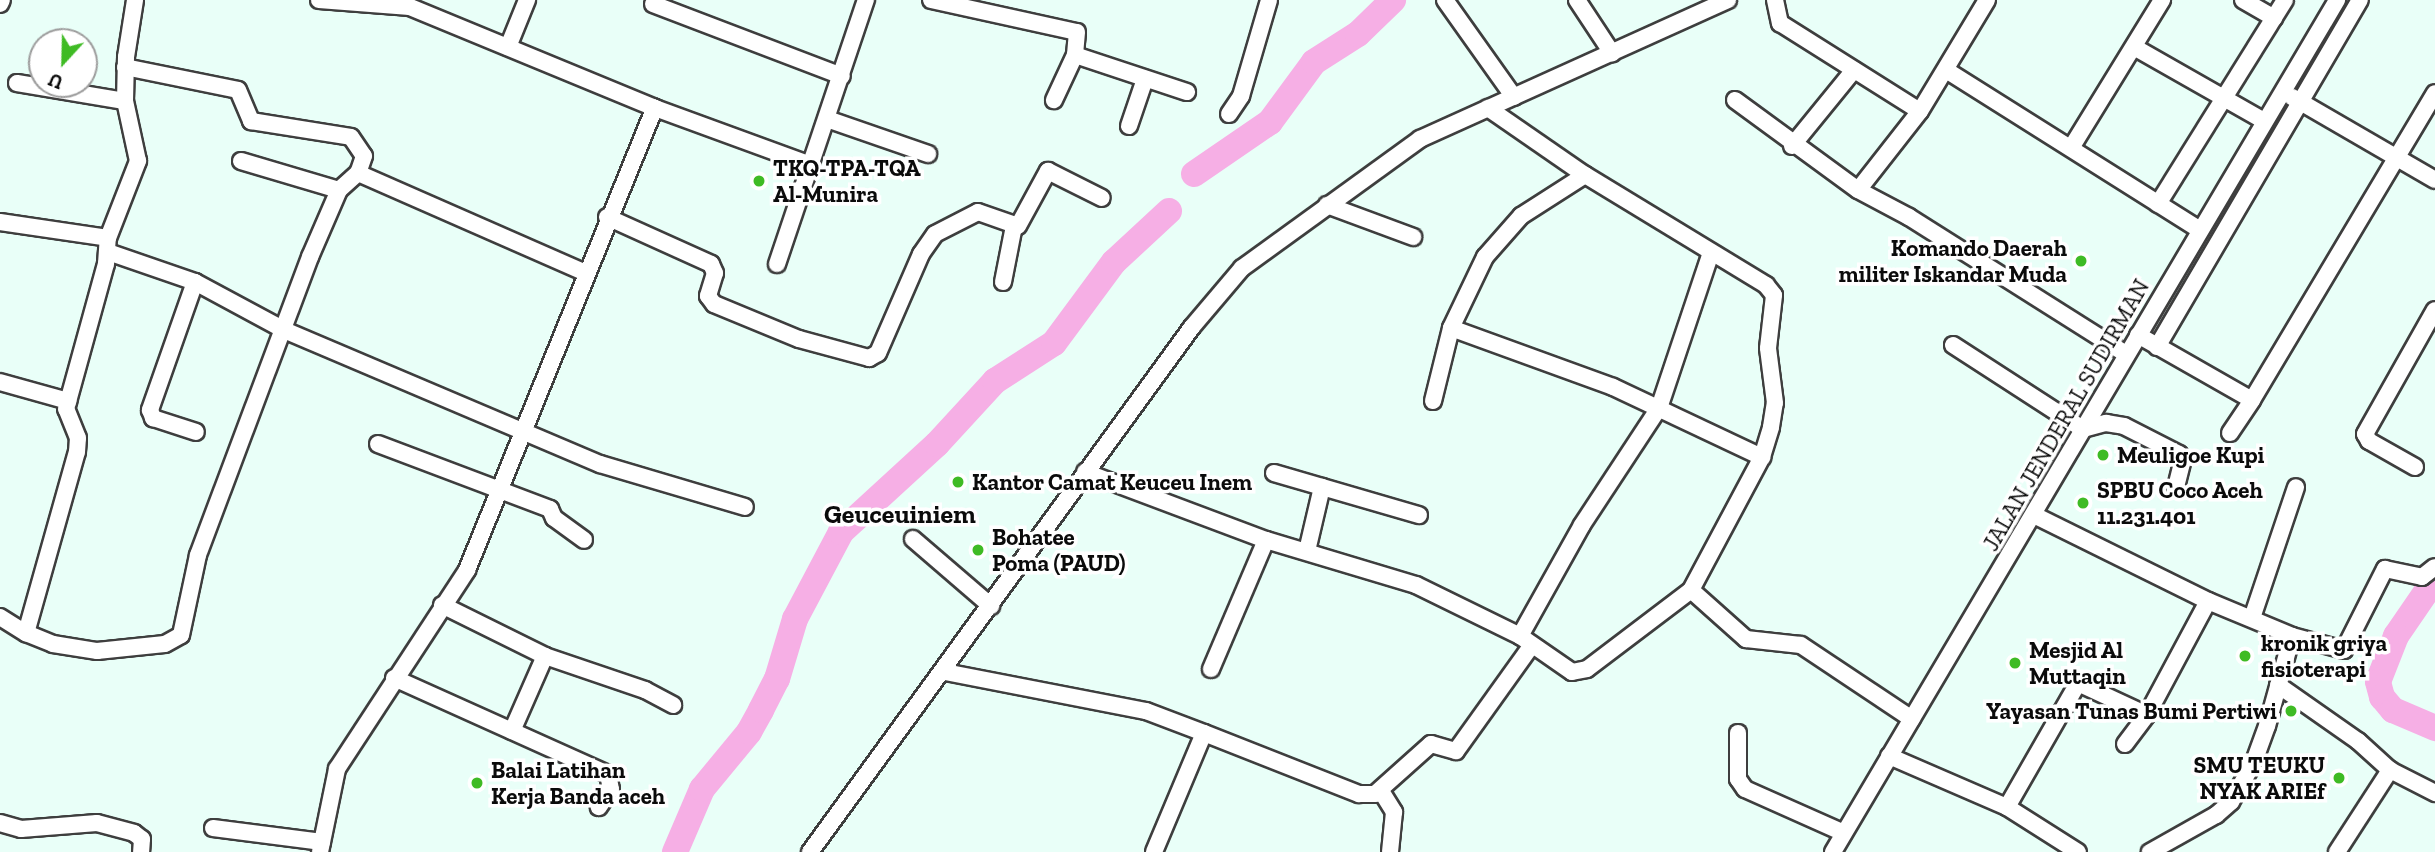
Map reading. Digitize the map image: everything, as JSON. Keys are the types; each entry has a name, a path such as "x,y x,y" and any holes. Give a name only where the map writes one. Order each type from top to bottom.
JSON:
{"street":[{"path":"26,633 77,453 78,438 65,413 108,245 138,161 125,100 125,67 135,0"},
{"path":"319,0 410,4 655,107 811,165"},
{"path":"508,47 527,0"},
{"path":"777,264 866,0"},
{"path":"931,0 1070,27 1080,35 1075,55 1054,100"},
{"path":"1229,114 1241,96 1269,0"},
{"path":"1445,0 1514,97"},
{"path":"1577,0 1612,53"},
{"path":"810,852 945,672 1085,472 1232,278 1264,249 1420,139 1728,0"},
{"path":"1775,0 1780,23 1920,111"},
{"path":"1858,190 1920,111 1987,0"},
{"path":"2071,148 2162,0"},
{"path":"2243,0 2273,18"},
{"path":"2158,204 2285,0"},
{"name":"JALAN JENDERAL SUDIRMAN","path":"1833,852 2337,0"},
{"path":"2157,347 2360,0"},
{"path":"653,4 842,76"},
{"path":"2134,47 2264,121"},
{"path":"1075,55 1187,92"},
{"path":"0,617 26,633 53,644 97,651 164,644 181,635 198,555 339,190 358,173 363,156 351,137 251,121 238,90 125,67"},
{"path":"1946,69 2200,230"},
{"path":"1792,146 1854,70"},
{"path":"1129,126 1145,79"},
{"path":"17,83 125,100"},
{"path":"2283,91 2435,180"},
{"path":"2230,433 2435,93"},
{"path":"1735,100 1792,146 1858,190 1909,217 2126,354"},
{"path":"213,828 321,847 337,769 467,570 584,272 655,107"},
{"path":"1085,472 1108,484 1174,503 1266,540 1407,581 1526,641 1569,670 1582,671 1691,590 1762,457 1775,403 1768,348 1774,295 1766,285 1585,175 1488,108"},
{"path":"827,119 928,154"},
{"path":"241,161 339,190"},
{"path":"607,217 711,264 715,273 708,296 714,304 799,339 869,358 878,353 928,240 972,213 1014,226 1021,223 1046,171 1102,198"},
{"path":"358,173 584,272"},
{"path":"1433,401 1451,328 1474,276 1505,231 1585,175"},
{"path":"1326,205 1413,237"},
{"path":"0,222 108,245 195,282 284,330 622,472 745,507"},
{"path":"1003,282 1014,226"},
{"path":"945,672 1146,711 1359,794 1381,791 1431,744 1456,751 1526,641 1582,526 1659,408 1711,253"},
{"path":"195,282 150,410 153,418 196,432"},
{"path":"2415,467 2369,441 2365,433 2435,310"},
{"path":"1451,328 1577,373 1762,457"},
{"path":"2138,335 2252,400"},
{"path":"1953,345 2083,429 2106,423 2124,426 2179,453 2183,459 2176,487"},
{"path":"0,382 68,401"},
{"path":"378,443 550,509 554,518 584,540"},
{"path":"1274,473 1419,515"},
{"path":"1307,551 1322,487"},
{"path":"2252,618 2296,487"},
{"path":"2034,515 2208,601 2292,636 2344,650 2385,569 2422,577 2435,567"},
{"path":"913,539 991,606"},
{"path":"1212,669 1266,540"},
{"path":"1691,590 1746,639 1801,645 1912,719"},
{"path":"2125,744 2147,715 2208,601"},
{"path":"442,605 545,656 645,690 673,705"},
{"path":"2150,852 2216,815 2231,802 2254,762 2292,636"},
{"path":"512,731 545,656"},
{"path":"394,678 608,774 611,789 599,807"},
{"path":"2007,807 2078,683 2147,715"},
{"path":"2278,685 2358,741 2390,770 2435,793"},
{"path":"1154,852 1204,733"},
{"path":"1738,733 1738,779 1745,789 1844,833"},
{"path":"1889,756 2007,807 2078,852"},
{"path":"2337,852 2390,770"},
{"path":"1381,791 1394,812 1390,852"},
{"path":"0,823 21,829 97,822 134,833 142,839 141,852"}],"waterway":[{"path":"1194,174 1270,122 1314,62 1358,34 1393,0"},
{"path":"675,852 702,789 749,732 761,710 777,679 795,619 841,532 937,444 995,381 1054,343 1114,262 1169,211"},
{"path":"2435,579 2396,636 2378,682 2382,697 2393,710 2435,728"}],"place":[{"name":"TKQ-TPA-TQA Al-Munira","path":"759,181"},
{"name":"Komando Daerah militer Iskandar Muda","path":"2081,261"},
{"name":"Meuligoe Kupi","path":"2103,455"},
{"name":"Kantor Camat Keuceu Inem","path":"958,482"},
{"name":"SPBU Coco Aceh 11.231.401","path":"2083,503"},
{"name":"Bohatee Poma (PAUD)","path":"978,550"},
{"name":"kronik griya fisioterapi","path":"2245,656"},
{"name":"Mesjid Al Muttaqin","path":"2015,663"},
{"name":"Yayasan Tunas Bumi Pertiwi","path":"2291,711"},
{"name":"SMU TEUKU NYAK ARIEf","path":"2339,778"},
{"name":"Balai Latihan Kerja Banda aceh","path":"477,783"}],"district":[{"name":"Geuceuiniem","path":"900,515"}]}
